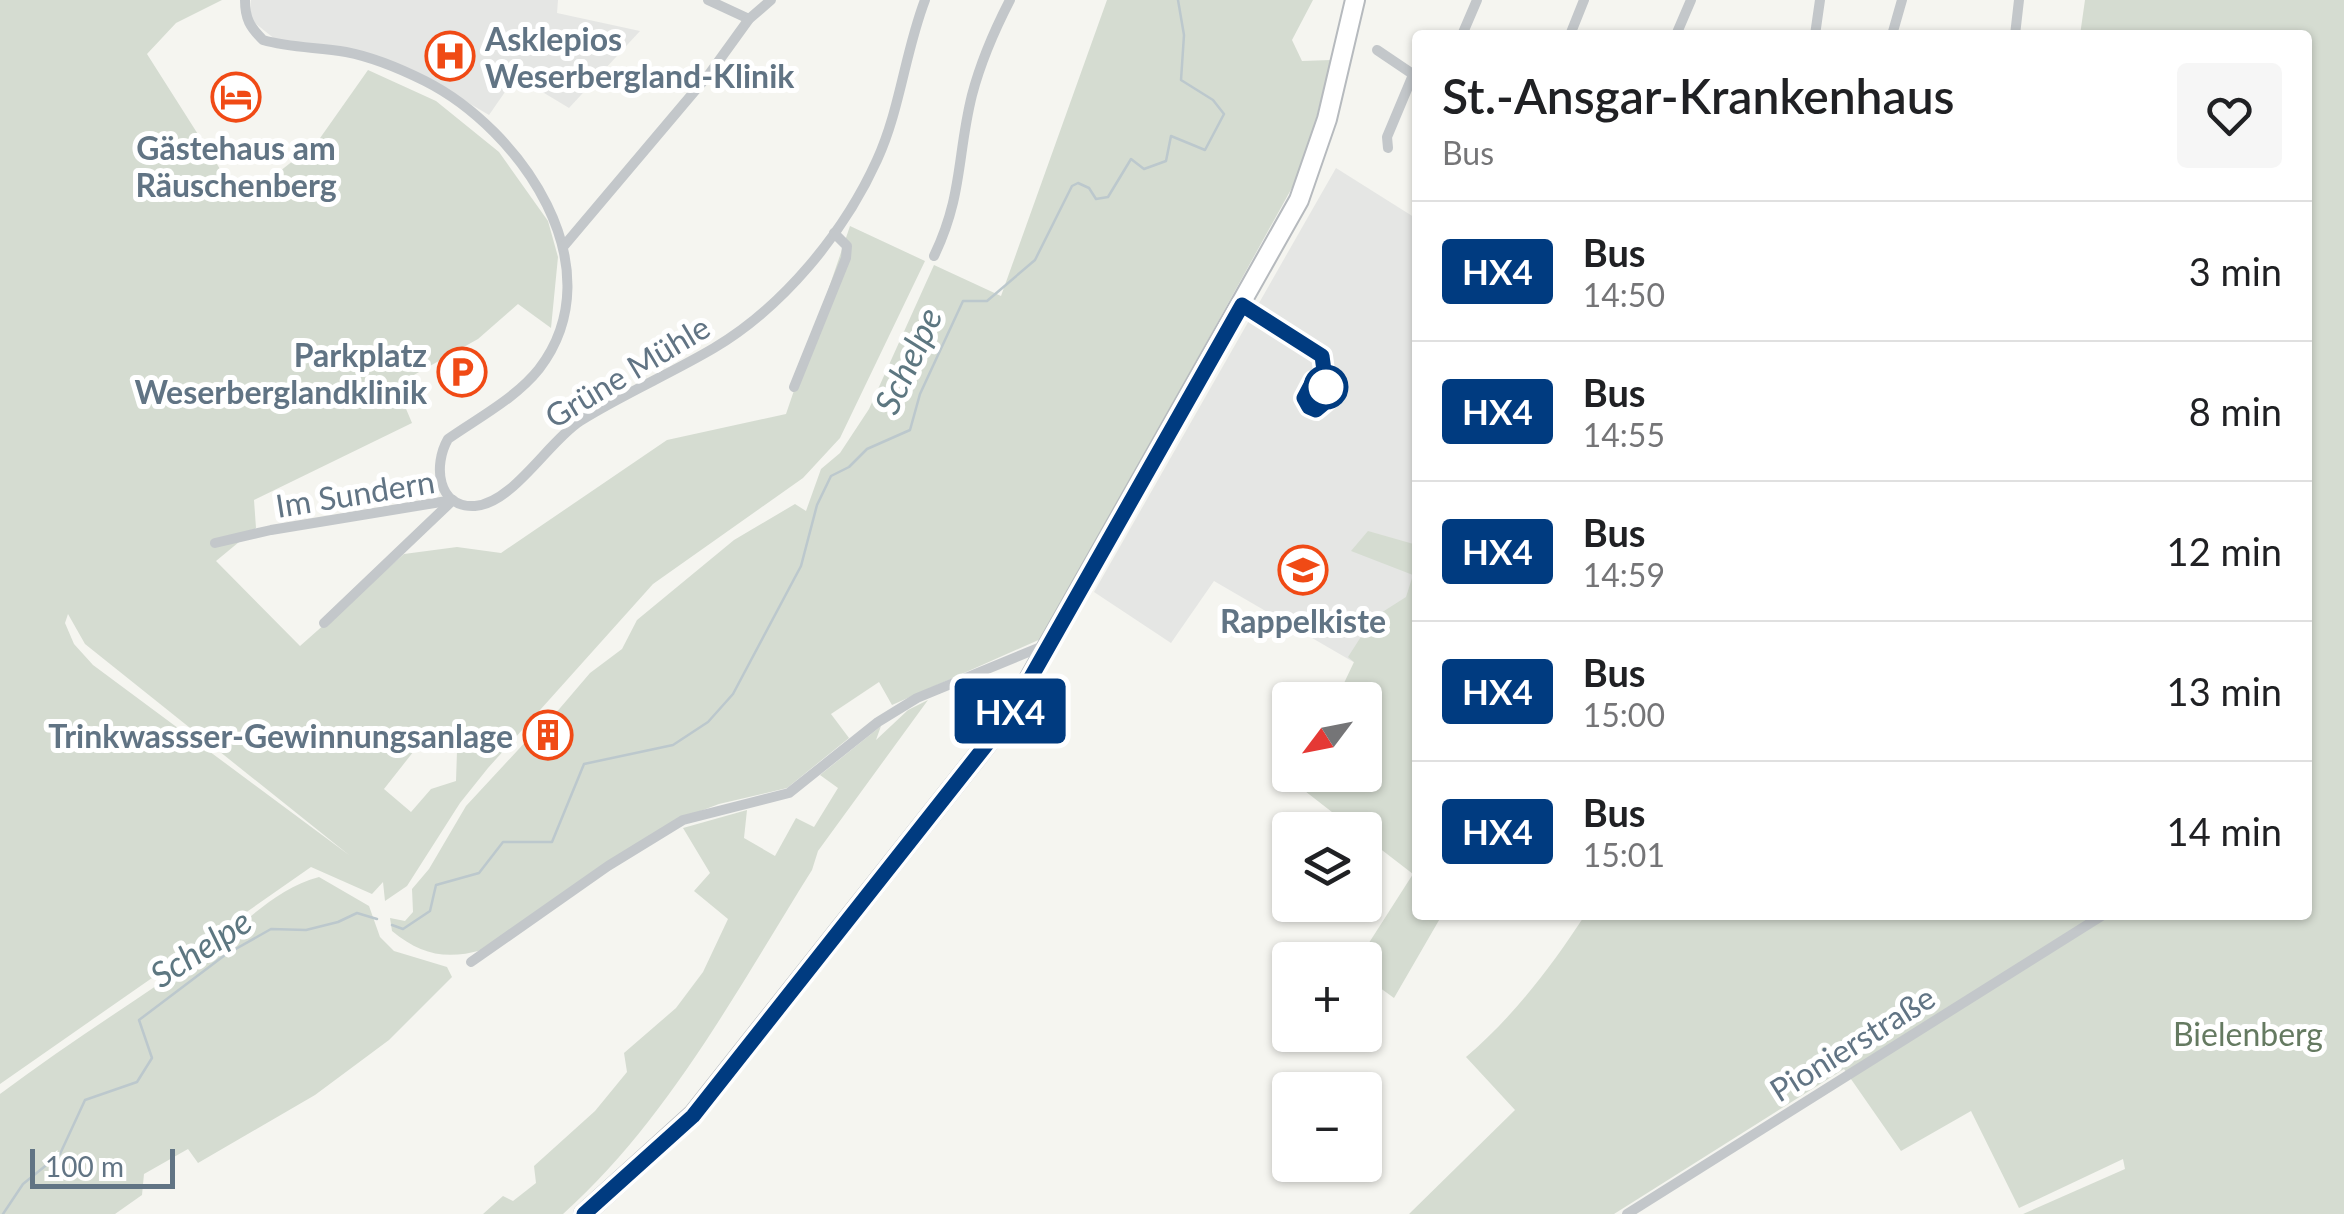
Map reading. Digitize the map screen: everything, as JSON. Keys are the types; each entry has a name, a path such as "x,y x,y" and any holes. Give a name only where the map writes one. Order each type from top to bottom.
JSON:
{"main road":[{"path":"584,1214 693,1116 994,735 1299,200 1327,119 1355,0"}],"street":[{"name":"Grüne Mühle","path":"245,0 245,16 263,40 362,56 424,80 478,116 508,144 530,174 564,247 567,293 558,331 539,368 518,390 448,439 443,448 439,482 453,500 468,506 485,505 506,493 579,422 726,340 778,298 812,262 877,160 925,0"},
{"path":"708,0 749,19"},
{"path":"564,247 710,74 749,19 771,0"},
{"path":"934,256 955,207 976,83 986,48 1010,0"},
{"path":"1464,30 1476,0"},
{"path":"1572,30 1584,0"},
{"path":"1678,30 1691,0"},
{"path":"1893,30 1902,0"},
{"path":"2015,30 2020,0"},
{"path":"1815,30 1816,1"},
{"path":"1377,50 1412,74"},
{"path":"1388,148 1387,137 1412,83"},
{"path":"794,387 846,258 847,246 834,233"},
{"name":"Im Sundern","path":"216,543 270,530 453,500"},
{"name":"Im Sundern","path":"324,623 453,500"},
{"path":"470,962 608,866 683,820 788,793 878,722 918,698 1049,644"},
{"name":"Pionierstraße","path":"1627,1214 2095,920"}],"shaded area":[{"name":"Asklepios Weserbergland-Klinik","path":"251,0 558,0 557,13 640,31 569,108 516,76 489,115 411,69 276,40 250,19"},
{"path":"1336,168 1412,216 1412,696 1214,581 1171,643 1094,592"}],"green space":[{"path":"0,0 222,0 176,23 147,54 241,202 318,141 368,70 436,101 499,152 548,221 558,257 551,328 518,304 478,339 396,385 412,423 254,500 256,528 216,561 300,646 404,554 457,547 501,553 667,440 786,414 850,226 925,261 840,438 803,478 653,584 488,768 460,803 407,886 385,901 383,882 372,894 311,867 0,1084","holes":["68,614 85,644 349,855 93,665 74,644 65,623","421,742 457,751 456,781 431,789 411,812 384,789"]},
{"path":"1107,0 1313,0 1292,40 1302,61 1331,60 1304,166 1043,638 892,705 879,682 831,714 849,738 787,788 719,804 682,818 482,950 457,955 434,953 413,946 392,931 390,918 405,921 413,912 412,889 429,869 466,806 529,738 545,753 568,727 555,714 590,673 622,649 637,620 734,540 795,504 806,511 821,469 840,453 869,409 934,265 1001,296"},
{"name":"Bielenberg","path":"2085,0 2344,0 2344,1214 2023,1214 2125,1169 2123,1159 2019,1208 1971,1111 1901,1151 1844,1069 1614,1214 1409,1214 1515,1110 1466,1057 1531,990 1582,920 2312,920 2312,30 2081,30"},
{"path":"1368,531 1412,544 1412,575 1351,551"},
{"path":"1412,578 1412,873 1382,850 1382,812 1332,812 1306,792 1382,792 1382,682 1345,682 1354,662 1348,657 1373,618 1406,597"},
{"path":"928,700 818,851 812,870 728,1006 636,1137 563,1214 483,1214 503,1196 513,1201 536,1183 534,1166 595,1111 627,1072 624,1053 676,1008 703,972 728,919 694,891 710,873 683,828 747,810 744,838 775,856 796,818 814,827 838,788 820,775 881,726 876,740 908,710"},
{"path":"1412,876 1412,920 1439,920 1394,998 1382,989 1382,942 1370,942"},
{"path":"319,877 369,906 380,937 394,951 447,967 452,977 389,1040 315,1095 198,1163 188,1149 144,1174 142,1195 115,1214 0,1214 0,1094 210,949 275,898"}],"waterway":[{"name":"Schelpe","path":"392,925 403,929 430,911 436,885 479,873 503,842 552,842 584,764 673,745 708,722 733,694 801,566 817,505 831,476 849,467 867,449 910,430 920,394 963,301 987,301 1035,260 1072,186 1078,183 1089,188 1096,199 1108,197 1131,159 1144,169 1166,161 1171,136 1205,150 1224,114 1213,100 1181,80 1184,35 1178,0"},
{"name":"Schelpe","path":"3,1214 23,1184 60,1154 85,1100 137,1082 152,1058 139,1020 225,955 271,929 306,930 357,913 377,919"}],"bus line":[{"name":"HX4","path":"584,1214 693,1116 994,735 1030,679 1242,305 1322,356 1328,400 1316,410 1304,398 1313,381"}],"place":[{"name":"Asklepios Weserbergland-Klinik","path":"450,56"},
{"name":"Gästehaus am Räuschenberg","path":"236,97"},
{"name":"Parkplatz Weserberglandklinik","path":"462,372"},
{"name":"Rappelkiste","path":"1303,570"},
{"name":"Trinkwassser-Gewinnungsanlage","path":"548,735"}]}
